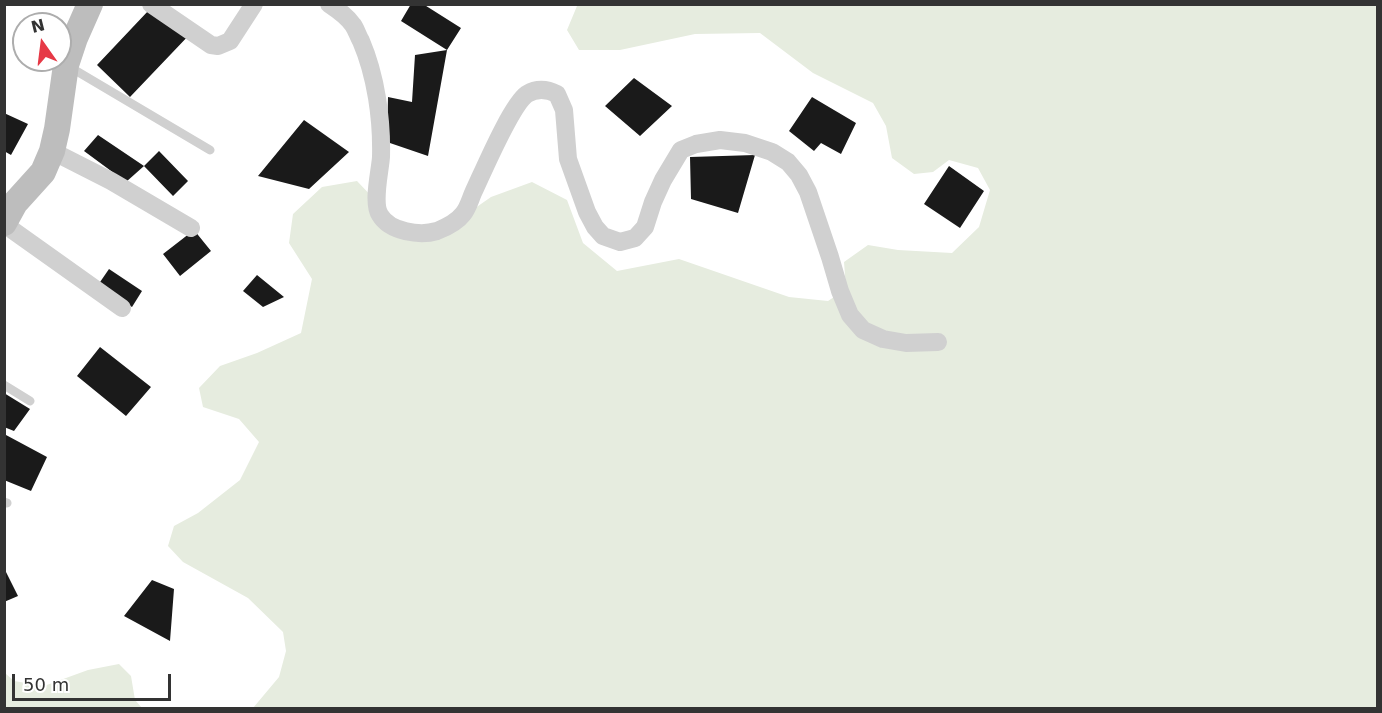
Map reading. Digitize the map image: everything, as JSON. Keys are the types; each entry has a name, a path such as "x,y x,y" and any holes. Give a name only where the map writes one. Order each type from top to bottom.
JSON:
{"main road":[{"path":"72,47 90,4"},
{"path":"4,224 15,203 43,172 52,151 65,72"}],"street":[{"path":"151,4 211,45 218,46 230,41 254,4"},
{"path":"329,4 354,25 372,76 379,116 381,156 376,202 378,214 386,223 403,231 429,233 448,227 464,213 519,102 528,94 538,90 548,90 557,94 564,110 568,159 587,212 603,236 620,242 635,238 645,228 663,180 681,150 696,144 720,140 745,142 772,152 788,162 798,175 808,192 840,291 850,315 862,330 883,339 906,343 938,342"},
{"path":"52,151 111,181 191,228"},
{"path":"4,224 122,308"}],"lane":[{"path":"72,69 210,150"},
{"path":"4,385 30,401"}],"shaded area":[{"path":"579,5 1377,5 1377,708 253,708 279,677 286,651 283,632 248,598 183,562 168,546 174,526 198,513 240,480 259,442 239,419 203,407 199,388 220,366 257,353 301,333 312,279 289,243 293,214 322,187 357,181 377,202 386,223 448,227 491,197 532,182 567,200 583,243 617,271 679,259 789,297 828,301 846,289 844,262 868,245 898,250 952,253 979,227 990,190 978,168 949,160 933,172 914,174 892,158 886,126 873,103 813,73 760,33 695,34 620,50 579,50 567,30"},
{"path":"119,664 131,676 135,700 142,708 5,708 5,673 14,681 44,686 88,670"}],"building":[{"path":"411,4 423,4 461,28 447,50 401,21"},
{"path":"149,10 192,32 130,97 97,65"},
{"path":"447,50 428,156 387,142 388,97 412,102 415,55"},
{"path":"634,78 672,106 640,136 605,106"},
{"path":"812,97 856,123 841,154 821,143 814,151 789,131"},
{"path":"4,113 28,124 11,155 4,151"},
{"path":"304,120 349,152 309,189 258,176"},
{"path":"98,135 144,166 126,182 84,151"},
{"path":"159,151 188,181 173,196 144,166"},
{"path":"755,155 738,213 691,199 690,157"},
{"path":"949,166 984,191 960,228 924,204"},
{"path":"194,230 211,251 180,276 163,254"},
{"path":"109,269 142,291 132,307 98,285"},
{"path":"257,275 284,297 263,307 243,291"},
{"path":"100,347 151,387 126,416 77,376"},
{"path":"4,393 30,409 14,431 4,427"},
{"path":"6,435 47,457 31,491 4,480 4,438"},
{"path":"4,568 18,596 4,602"},
{"path":"152,580 174,589 170,641 124,616"}]}
